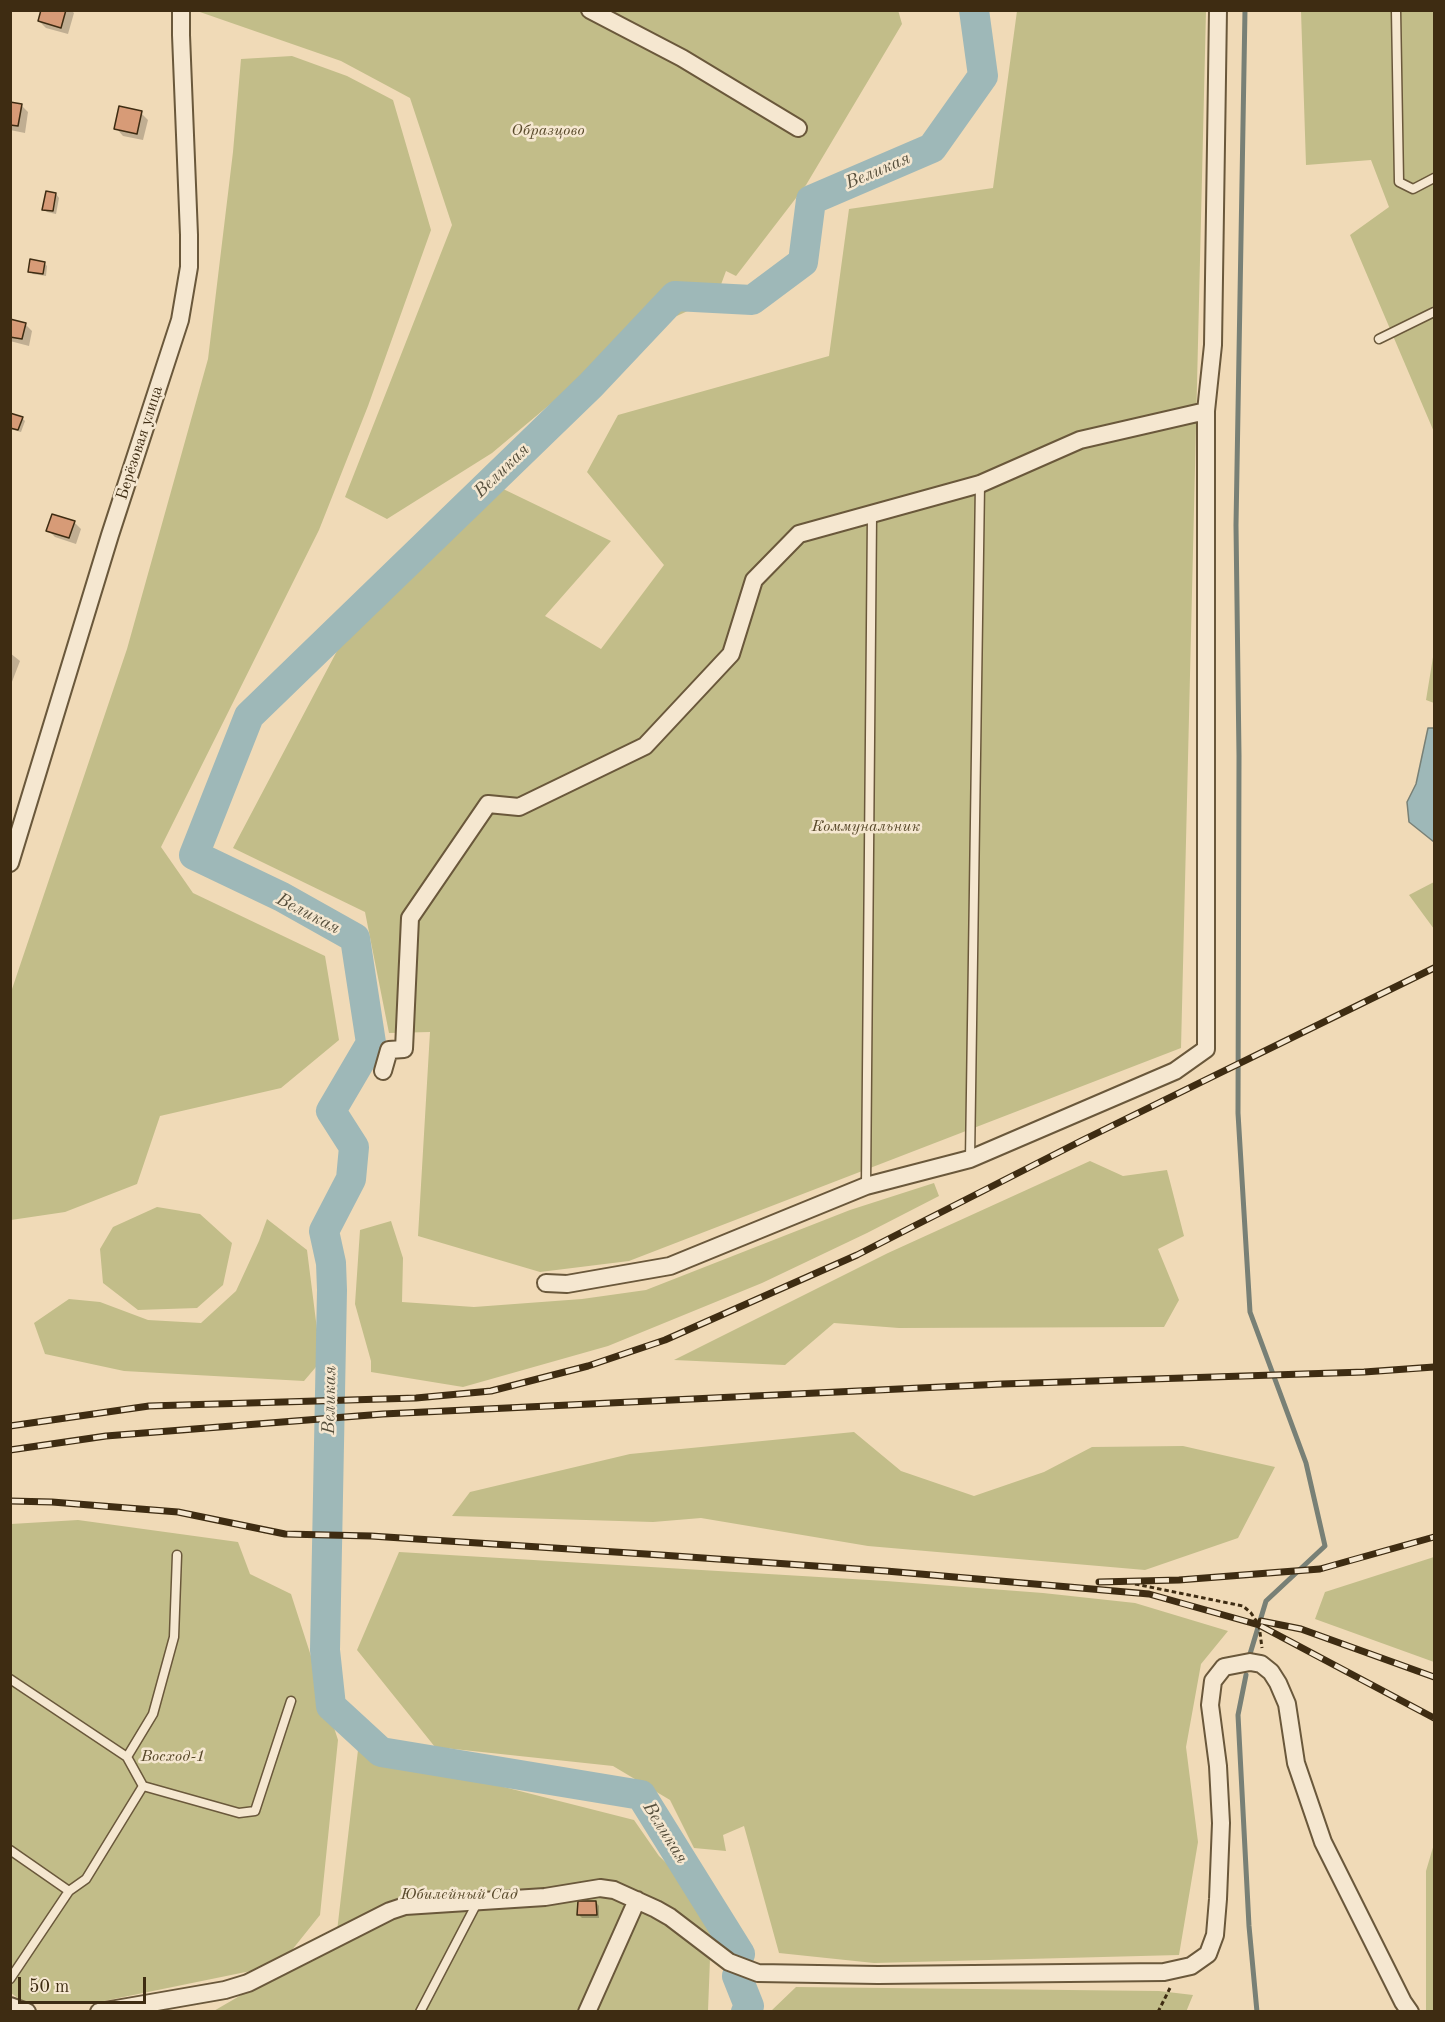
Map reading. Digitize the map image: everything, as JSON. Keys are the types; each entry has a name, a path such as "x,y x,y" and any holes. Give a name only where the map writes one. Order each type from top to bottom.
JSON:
{"street":[{"name":"Берёзовая улица","path":"10,863 110,535 180,320 189,267 181,10"},
{"path":"590,10 682,58 798,128"},
{"path":"546,1283 567,1284 670,1266 866,1186 970,1159 1175,1071 1206,1049 1206,411 1213,345 1218,10"},
{"path":"383,1071 389,1050 404,1049 410,918 488,804 519,807 645,746 731,654 753,580 799,534 980,484 1080,440 1206,411"},
{"path":"99,2012 205,1994 248,1983 390,1911 405,1906 545,1897 600,1888 614,1890 670,1917 729,1962 758,1972 890,1975 1164,1972 1191,1966 1208,1954 1215,1935 1221,1823 1218,1766 1210,1705 1213,1681 1224,1667 1239,1663 1261,1664 1271,1672 1287,1704 1296,1762 1323,1842 1410,2012"},
{"path":"587,2012 637,1900"},
{"path":"10,2006 27,2012"}],"lane":[{"path":"1396,10 1399,182 1413,189 1434,178"},
{"path":"1379,339 1434,312"},
{"path":"970,1159 980,484"},
{"path":"866,1186 872,515"},
{"path":"128,1757 153,1714 174,1637 177,1555"},
{"path":"10,1679 128,1757 143,1786 239,1813 255,1812 291,1701"},
{"path":"10,1979 69,1891 86,1879 143,1786"},
{"path":"10,1850 69,1891"},
{"path":"420,2012 478,1901"}],"path":[{"path":"1135,1584 1243,1606 1251,1612 1259,1624 1262,1635 1261,1664"},
{"path":"1158,2012 1170,1989 1164,1972"}],"green space":[{"name":"Образцово","path":"898,10 902,24 806,185 736,276 726,271 716,298 668,320 566,391 492,453 387,519 345,497 452,225 410,98 341,61 197,11"},
{"name":"Коммунальник","path":"1017,11 1206,11 1181,1048 629,1261 540,1272 418,1236 430,1032 389,1033 365,912 233,848 356,615 497,486 611,541 545,616 601,649 664,565 587,472 618,415 829,356 849,209 993,188"},
{"path":"1301,11 1434,11 1434,432 1350,235 1389,207 1371,160 1306,165"},
{"path":"292,56 347,76 393,100 431,230 368,406 319,530 161,847 193,893 325,956 339,1040 281,1088 160,1116 137,1184 65,1212 11,1220 11,992 127,649 208,359 233,152 241,59"},
{"path":"1434,651 1434,703 1426,700"},
{"path":"1434,882 1434,929 1409,895"},
{"path":"1090,1161 1123,1176 1167,1170 1184,1236 1158,1249 1179,1300 1164,1327 899,1328 834,1323 785,1365 674,1360 888,1253"},
{"path":"934,1183 939,1196 867,1233 762,1283 608,1346 463,1387 371,1372 371,1361 355,1304 360,1230 391,1221 403,1258 402,1302 474,1307 582,1299 646,1290 850,1210"},
{"path":"157,1207 200,1214 232,1243 223,1285 197,1308 138,1310 103,1283 100,1249 113,1227"},
{"path":"267,1219 307,1250 321,1361 304,1381 124,1371 45,1354 34,1323 69,1299 100,1302 148,1320 201,1323 236,1291"},
{"path":"854,1432 901,1471 974,1496 1044,1472 1092,1447 1183,1446 1275,1467 1238,1538 1145,1570 868,1546 701,1518 653,1522 452,1516 470,1492 630,1454"},
{"name":"Восход-1","path":"78,1520 238,1542 250,1574 291,1594 338,1740 320,1915 280,1965 104,2001 26,2004 11,1993 11,1524"},
{"path":"399,1552 886,1581 1043,1593 1135,1603 1228,1631 1201,1664 1186,1747 1198,1842 1179,1955 874,1963 779,1953 744,1826 723,1835 726,1851 694,1848 670,1800 613,1766 435,1747 357,1650"},
{"path":"1434,1557 1434,1662 1315,1619 1325,1592"},
{"name":"Юбилейный Сад","path":"358,1750 634,1820 659,1856 712,1906 708,2011 212,2012 336,1940"},
{"path":"1434,1844 1434,2011 1426,2011 1426,1871"},
{"path":"796,1987 1159,1991 1193,1995 1186,2012 771,2011"}],"water":[{"path":"1428,728 1434,728 1434,842 1409,822 1407,802 1416,784"}],"building":[{"path":"41,10 66,10 61,28 38,21"},
{"path":"10,102 22,104 18,126 10,125"},
{"path":"119,106 142,111 137,134 114,129"},
{"path":"46,191 56,193 53,211 42,210"},
{"path":"30,259 45,262 43,274 28,272"},
{"path":"10,319 26,323 22,339 10,337"},
{"path":"10,413 23,417 18,430 10,428"},
{"path":"52,514 75,521 69,538 46,531"},
{"path":"578,1901 596,1901 597,1915 577,1915"}],"waterway":[{"name":"Великая","path":"740,1954 641,1795 381,1752 331,1706 325,1650 332,1290 331,1263 324,1231 351,1179 354,1147 331,1111 371,1043 355,938 282,897 194,855 249,716 591,385 675,296 752,300 803,262 811,200 932,148 983,76 974,10"},
{"path":"1245,10 1236,525 1239,756 1238,1113 1250,1312 1306,1463 1325,1546 1266,1601 1250,1654"},
{"path":"1246,1675 1238,1715 1249,1926 1257,2012"},
{"name":"Великая","path":"737,1976 749,2006 746,2012"}],"railway":[{"path":"10,1426 149,1406 416,1398 491,1391 588,1366 665,1340 857,1255 1081,1141 1434,968"},
{"path":"10,1450 106,1436 383,1414 1002,1384 1364,1372 1434,1367"},
{"path":"10,1501 178,1512 285,1534 371,1536 661,1555 886,1571 1149,1594 1259,1625 1434,1718"},
{"path":"1099,1582 1179,1580 1320,1569 1434,1537"},
{"path":"1261,1621 1301,1629 1434,1677"}]}
